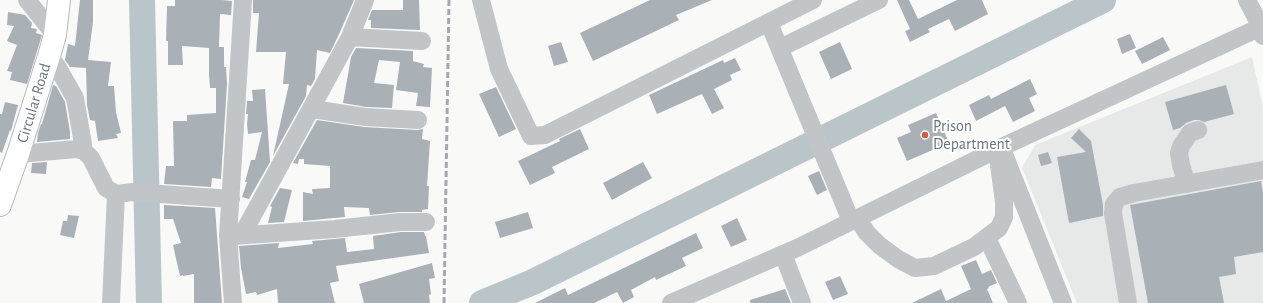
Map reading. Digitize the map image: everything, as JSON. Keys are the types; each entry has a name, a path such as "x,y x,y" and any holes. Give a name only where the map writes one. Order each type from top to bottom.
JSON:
{"main road":[{"name":"Circular Road","path":"0,205 49,56 55,35 59,0"}],"street":[{"path":"26,0 55,35"},
{"path":"233,303 235,236 231,199 243,0"},
{"path":"235,236 312,109 350,37 365,0"},
{"path":"481,0 499,69 531,136 545,135 813,0"},
{"path":"780,48 879,0"},
{"path":"671,303 706,296 783,254 999,149 1262,30 1247,0"},
{"path":"769,23 832,176 854,220 879,245 898,259 915,268 934,266 974,247 999,228 1004,217 999,149"},
{"path":"350,37 422,41"},
{"path":"49,56 58,68 75,98 83,144 81,150"},
{"path":"312,109 365,117 418,120"},
{"path":"1187,184 1179,153 1181,146 1190,133 1198,130"},
{"path":"18,154 77,149 84,151 91,158 106,188 124,193 231,199"},
{"path":"999,149 1063,303"},
{"path":"1128,303 1113,213 1114,204 1120,197 1134,193 1263,170"},
{"path":"111,303 124,193"},
{"path":"235,236 335,229 400,222 426,222"},
{"path":"987,238 1018,303"},
{"path":"783,254 802,303"}],"shaded area":[{"path":"1252,57 1263,107 1263,303 1077,303 1022,168 1035,145"}],"building":[{"path":"80,0 93,0 93,22 88,60 111,62 108,86 114,86 116,112 121,133 116,134 118,138 98,141 95,121 90,120 87,105 86,68 70,67 65,60 68,44 75,46"},
{"path":"175,0 232,1 231,15 220,14 219,47 224,47 224,67 226,67 227,84 221,179 212,178 211,187 164,184 166,166 174,166 173,121 187,121 187,115 216,113 216,88 210,88 209,48 182,46 183,65 168,65 168,41 166,41 167,6 175,6"},
{"path":"253,0 354,0 330,53 317,50 315,79 311,86 307,85 306,96 273,156 289,84 283,84 286,52 256,52 259,13 253,13"},
{"path":"403,0 419,0 420,30 371,28 371,20 368,20 372,10 403,10"},
{"path":"650,0 712,0 676,15 679,20 593,61 580,33"},
{"path":"897,0 909,0 918,19 957,0 982,0 988,14 955,31 949,19 928,29 930,32 910,42 905,31 910,29"},
{"path":"8,12 25,15 32,23 31,28 37,29 36,33 42,35 27,84 10,80 12,72 7,71 17,45 7,41 14,26 7,25"},
{"path":"1130,34 1136,48 1122,54 1117,39"},
{"path":"1163,37 1170,50 1142,64 1135,51"},
{"path":"561,42 568,62 554,66 548,46"},
{"path":"840,42 852,69 831,79 819,52"},
{"path":"356,48 413,51 413,61 424,64 423,67 432,68 430,107 416,106 418,93 396,90 400,62 379,60 374,83 394,85 392,108 366,107 343,103 351,57"},
{"path":"735,58 741,70 730,75 732,80 714,89 724,108 712,114 702,94 657,114 649,95 723,60 724,63"},
{"path":"1030,79 1037,94 1029,98 1035,111 1013,122 1005,106 976,121 969,105 989,95 991,99"},
{"path":"53,85 56,86 65,102 70,139 37,142 38,133"},
{"path":"1226,85 1234,114 1204,122 1194,120 1186,123 1180,128 1173,130 1165,102"},
{"path":"496,87 516,129 499,137 479,94"},
{"path":"265,89 270,162 249,199 242,197 247,182 245,182 251,160 255,160 262,132 248,134 248,114 246,114 247,101 253,101 252,90"},
{"path":"5,102 18,105 11,131 10,130 2,153 0,152 0,114 2,114"},
{"name":"Prison Department","path":"936,113 949,143 907,161 897,138 911,132 908,125"},
{"path":"317,120 364,127 417,130 423,129 422,139 430,141 427,186 429,186 428,209 422,210 422,212 399,212 370,215 369,208 344,207 345,217 303,221 303,192 313,194 312,189 330,188 330,166 304,164 304,159 299,159 298,164 293,163"},
{"path":"580,129 589,149 552,167 555,173 530,185 518,161 560,141 559,139"},
{"path":"1079,129 1091,141 1103,205 1103,216 1069,223 1057,157 1086,152 1071,138"},
{"path":"1048,152 1052,163 1041,166 1038,155"},
{"path":"47,162 46,174 31,173 32,163"},
{"path":"643,162 652,178 612,200 603,183"},
{"path":"819,171 827,190 817,195 808,176"},
{"path":"1261,181 1263,193 1263,252 1234,257 1236,274 1219,277 1224,303 1148,303 1130,205"},
{"path":"280,188 292,190 284,222 268,223 272,207 270,206"},
{"path":"164,205 215,208 222,303 194,303 194,274 180,276 173,245 181,243 173,219 164,219"},
{"path":"528,212 533,228 500,238 495,222"},
{"path":"68,215 79,216 74,238 60,235 63,221 67,221"},
{"path":"737,218 747,240 731,247 721,226"},
{"path":"401,232 424,232 429,253 336,266 339,281 330,283 335,303 278,303 277,289 257,295 256,292 246,294 239,246 279,243 278,248 313,244 312,241 345,238 347,252 374,249 373,236"},
{"path":"696,233 703,248 682,258 686,266 656,280 655,277 631,290 634,297 623,303 617,292 594,303 535,303 565,288 568,295"},
{"path":"976,260 982,274 991,270 997,283 988,287 989,288 987,289 993,303 912,303 941,289 946,301 971,289 961,266"},
{"path":"432,263 435,278 429,279 431,294 429,295 430,303 364,303 359,284"},
{"path":"840,276 848,294 833,300 825,282"},
{"path":"785,289 791,303 750,303 750,300"}],"waterway":[{"path":"142,0 149,303"},
{"path":"482,303 533,282 1103,0"}],"railway":[{"path":"444,303 449,0"}],"place":[{"name":"Prison Department","path":"925,135"}]}
